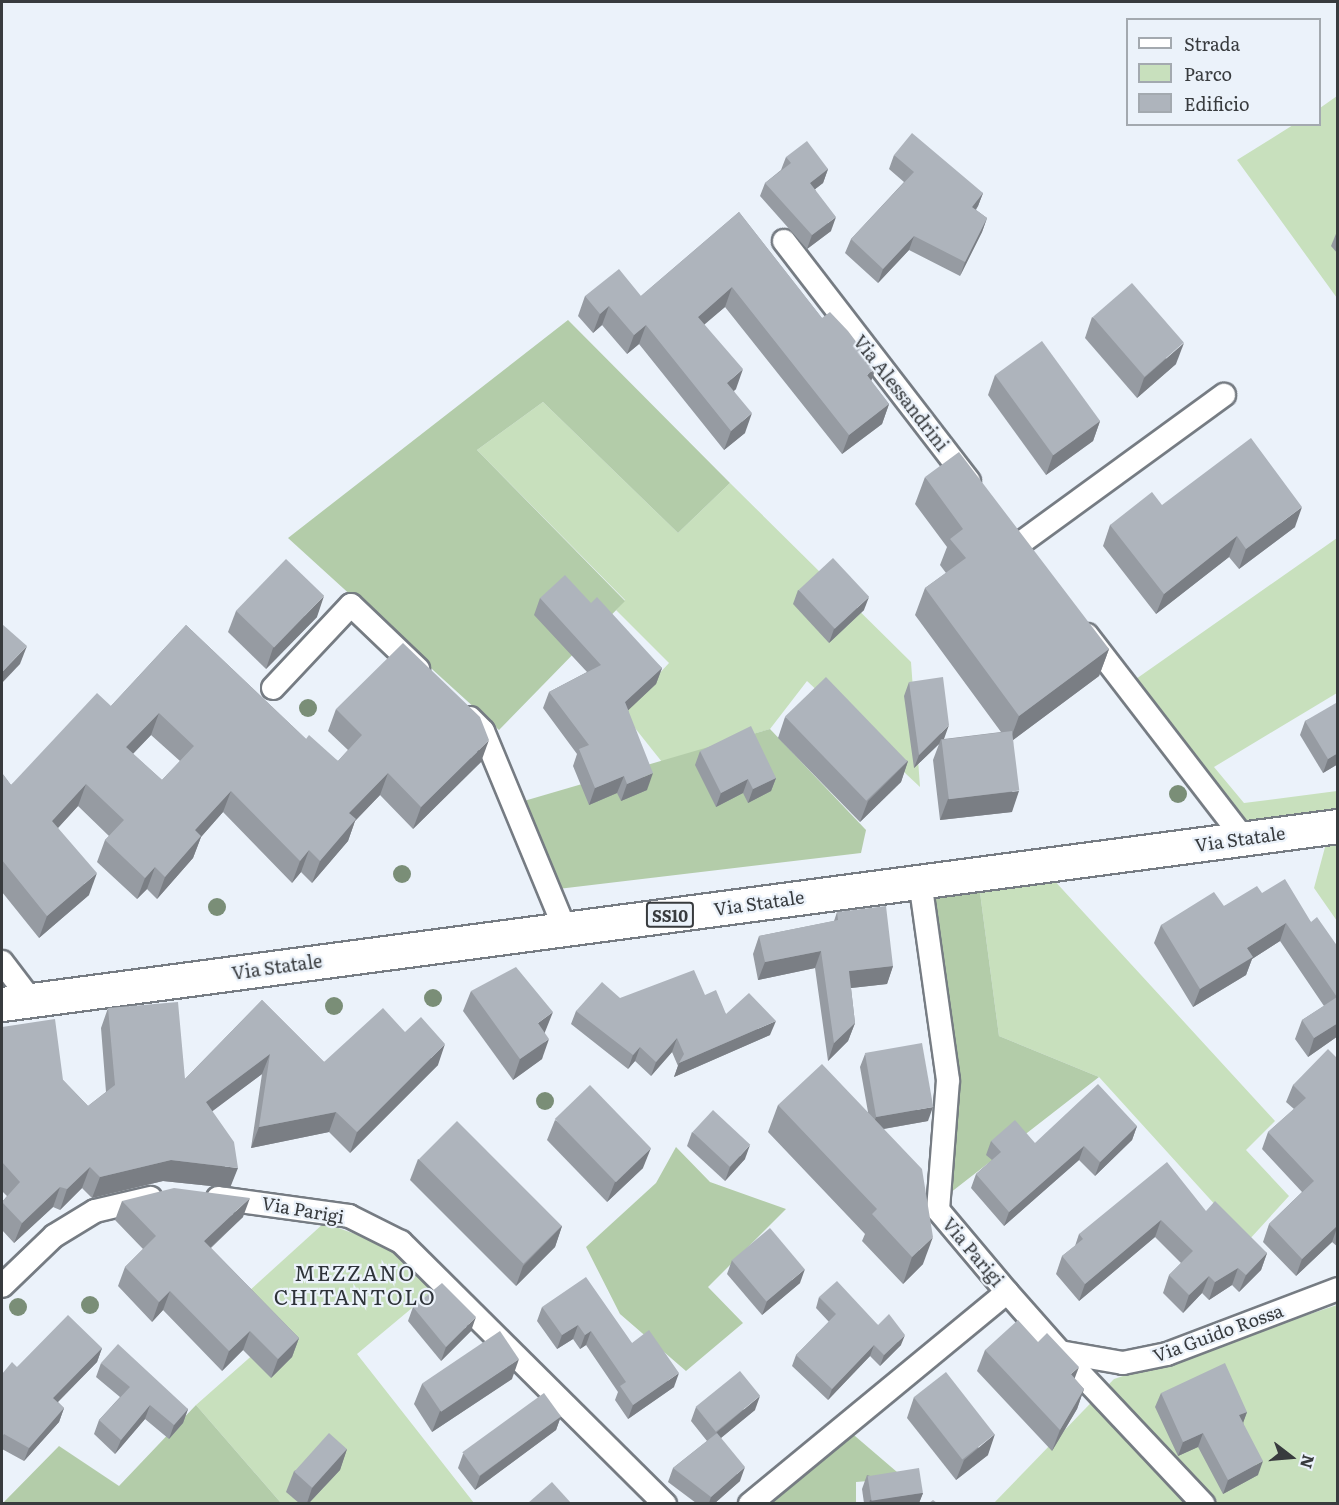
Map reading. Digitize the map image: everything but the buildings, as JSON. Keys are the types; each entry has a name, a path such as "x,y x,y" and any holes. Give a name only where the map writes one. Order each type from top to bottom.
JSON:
{"main road":[{"name":"Via Statale","path":"16,1002 1338,826"}],"street":[{"name":"Via Alessandrini","path":"784,242 981,497"},
{"path":"1018,545 1224,394"},
{"path":"1003,526 1032,564"},
{"path":"273,688 351,605 433,684"},
{"path":"1076,621 1244,838"},
{"path":"450,699 483,730 565,929"},
{"name":"Via Parigi","path":"750,1503 1007,1292 938,1210 948,1080 920,882"},
{"path":"2,962 16,1002"},
{"path":"2,1286 54,1236 95,1211 177,1194"},
{"name":"Via Parigi","path":"200,1197 349,1216 402,1242 665,1503"},
{"name":"Via Guido Rossa","path":"1060,1352 1123,1363 1167,1354 1338,1288"},
{"path":"1007,1292 1060,1352 1203,1503"}],"green space":[{"path":"1337,96 1337,298 1237,160 1291,126 1321,126 1321,107"},
{"path":"568,320 730,483 678,533 543,402 477,450 625,601 499,730 288,538"},
{"path":"543,402 678,533 730,483 911,662 920,787 807,681 770,729 662,762 623,713 669,663 616,610 625,600 477,450"},
{"path":"1337,538 1337,693 1214,767 1244,803 1337,791 1337,921 1314,888 1331,825 1246,837 1126,686"},
{"path":"770,729 866,830 861,853 558,889 524,801"},
{"path":"1052,878 1275,1121 1246,1150 1289,1196 1248,1241 1099,1077 999,1036 979,885"},
{"path":"979,885 999,1036 1099,1077 950,1193 958,1059 930,890"},
{"path":"676,1147 710,1182 786,1209 708,1287 743,1323 686,1371 620,1314 586,1247 656,1183"},
{"path":"324,1223 398,1249 436,1288 357,1354 474,1503 281,1503 196,1405 282,1329 249,1291"},
{"path":"1337,1305 1337,1503 993,1504 1114,1379"},
{"path":"196,1405 281,1503 2,1504 59,1446 119,1486"},
{"path":"848,1430 904,1478 856,1482 856,1503 759,1504"}],"district":[{"name":"MEZZANO CHITANTOLO","path":"355,1284"}]}
